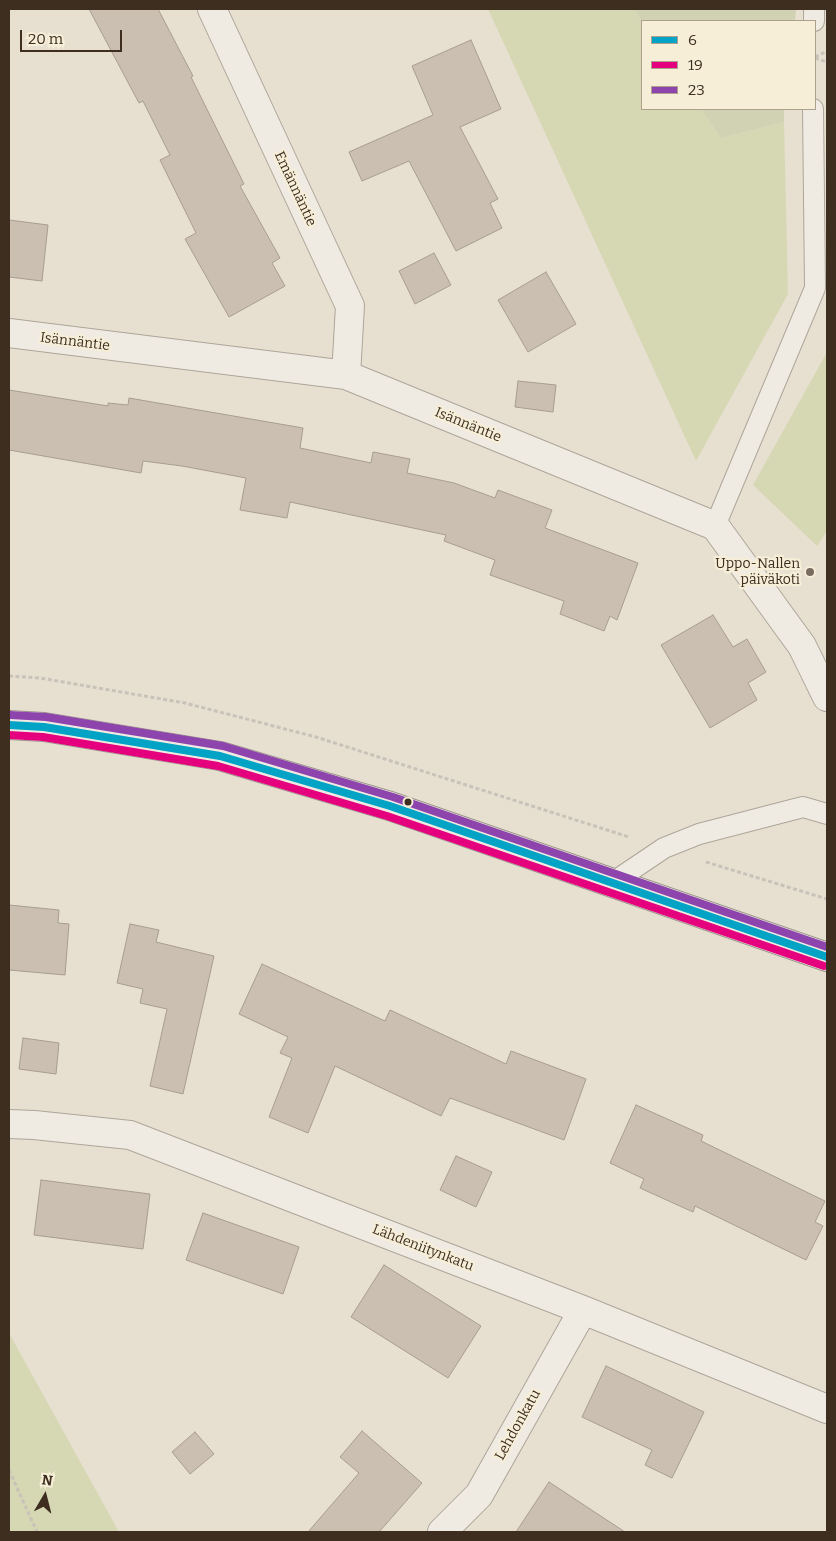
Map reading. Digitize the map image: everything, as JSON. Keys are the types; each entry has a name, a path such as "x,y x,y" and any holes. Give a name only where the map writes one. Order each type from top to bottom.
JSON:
{"street":[{"name":"Emännäntie","path":"212,9 350,306 346,375"},
{"name":"Isännäntie","path":"9,333 346,375 716,526"},
{"path":"716,526 802,646 827,697"},
{"path":"9,725 44,726 220,756 390,806 827,957"},
{"name":"Lähdeniitynkatu","path":"9,1124 130,1135 584,1310 827,1409"},
{"name":"Lehdonkatu","path":"442,1532 479,1495 584,1310"}],"lane":[{"path":"716,526 815,288 813,110"},
{"path":"612,883 664,848 699,834 803,807 827,814"}],"path":[{"path":"816,57 827,51"},
{"path":"9,676 40,678 185,703 316,738 827,899"},
{"path":"9,1470 37,1532"}],"green space":[{"path":"488,9 634,9 641,20 641,110 702,110 721,138 784,122 788,294 696,461"},
{"path":"634,9 796,9 795,20 641,20"},
{"path":"702,110 784,110 784,122 721,138"},
{"path":"827,352 827,531 817,546 753,485"},
{"path":"9,1333 119,1532 9,1532"}],"building":[{"path":"89,9 158,9 193,76 191,77 244,184 240,186 280,258 272,263 285,286 229,317 185,239 196,233 160,160 170,155 143,101 139,103"},
{"path":"471,40 501,109 460,127 498,199 490,203 502,228 456,251 409,161 362,181 349,152 433,115 412,66"},
{"path":"9,220 48,225 42,281 9,277"},
{"path":"434,253 451,285 415,304 399,271"},
{"path":"546,272 576,324 528,352 498,300"},
{"path":"518,381 556,385 553,412 515,407"},
{"path":"9,390 108,406 108,403 128,405 129,398 303,428 300,448 371,463 373,452 410,459 407,473 454,483 495,498 498,490 552,510 545,528 638,563 617,620 610,616 604,631 560,614 564,601 490,575 495,560 444,541 446,535 290,502 287,518 240,510 246,478 143,461 141,473 9,450"},
{"path":"713,615 733,647 747,639 766,672 748,683 757,700 710,728 661,645"},
{"path":"9,905 59,910 58,923 69,924 65,975 9,970"},
{"path":"130,924 159,930 156,942 214,956 183,1094 150,1086 167,1009 140,1003 143,989 117,983"},
{"path":"262,964 385,1021 390,1010 506,1064 511,1051 586,1079 564,1140 450,1098 441,1116 335,1066 308,1133 269,1117 292,1058 280,1053 288,1037 239,1014"},
{"path":"23,1038 59,1043 56,1074 19,1069"},
{"path":"636,1105 703,1135 701,1141 825,1201 815,1222 823,1226 806,1260 695,1206 693,1212 640,1188 644,1179 610,1163"},
{"path":"456,1156 492,1172 476,1207 440,1190"},
{"path":"41,1180 150,1194 143,1249 34,1235"},
{"path":"203,1213 299,1247 283,1294 186,1260"},
{"path":"384,1265 481,1326 448,1378 351,1317"},
{"path":"606,1366 704,1412 672,1478 645,1465 652,1450 582,1417"},
{"path":"362,1431 422,1483 379,1532 308,1532 359,1473 340,1457"},
{"path":"195,1432 214,1454 190,1474 172,1452"},
{"path":"549,1482 625,1532 516,1532"}],"transit line":[{"name":"23","path":"10,715 46,717 223,746 393,797 827,947"},
{"name":"6","path":"9,725 44,727 220,756 390,806 827,957"},
{"name":"19","path":"9,735 43,737 218,766 387,816 824,966"}],"place":[{"name":"Uppo-Nallen päiväkoti","path":"810,572"}]}
